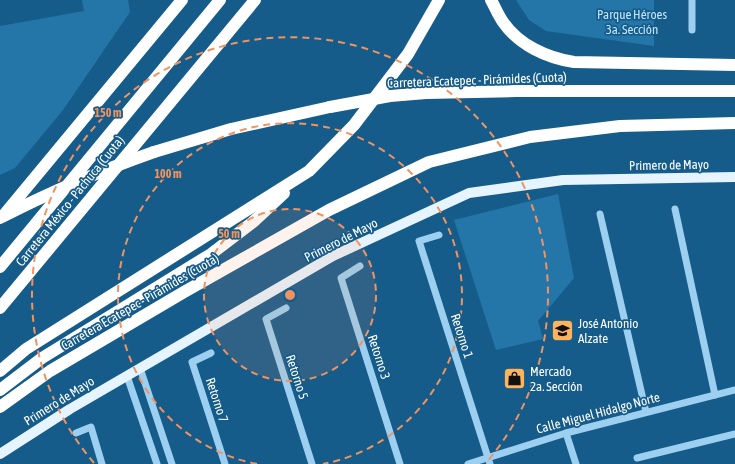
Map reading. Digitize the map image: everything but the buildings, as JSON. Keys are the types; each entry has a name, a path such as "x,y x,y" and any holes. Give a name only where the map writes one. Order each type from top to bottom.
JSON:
{"highway":[{"path":"0,219 182,0"},
{"name":"Carretera México - Pachuca (Cuota)","path":"0,267 220,0"},
{"name":"Carretera México - Pachuca (Cuota)","path":"0,308 255,0"},
{"path":"0,390 42,358 211,254 253,222 307,172 354,125 408,54 439,0"},
{"path":"491,0 502,21 510,31 526,45 558,60 574,62 735,65"},
{"name":"Carretera Ecatepec - Pirámides (Cuota)","path":"0,219 46,194 102,170 154,152 231,129 330,107 390,96 426,93 524,91 735,91"},
{"name":"Carretera Ecatepec - Pirámides (Cuota)","path":"0,407 50,371 184,292 329,210 429,162 538,136 620,126 735,123"},
{"path":"0,371 26,349 307,172"}],"main road":[{"name":"Primero de Mayo","path":"0,454 70,409 333,256 469,193 563,180 735,177"}],"street":[{"path":"692,0 692,30"},
{"path":"675,209 715,395"},
{"path":"600,214 646,412"},
{"name":"Retorno 1","path":"439,235 419,241 489,461"},
{"name":"Retorno 3","path":"360,266 341,278 400,464"},
{"name":"Retorno 5","path":"286,308 266,319 312,464"},
{"name":"Retorno 7","path":"211,353 192,362 225,464"},
{"path":"140,368 172,464"},
{"path":"127,376 157,464"},
{"name":"Calle Miguel Hidalgo Norte","path":"468,464 489,461 566,433 735,390"},
{"path":"143,420 156,416"},
{"path":"76,433 91,427 102,464"},
{"path":"566,433 576,464"},
{"path":"637,458 735,434"}],"green space":[{"path":"82,0 128,0 130,12 63,110 15,168 0,175 0,26 84,11"},
{"name":"Parque Héroes 3a. Sección","path":"516,0 654,0 654,46 546,31 529,20"},
{"path":"558,194 574,278 538,321 543,339 496,350 454,220"}],"place":[{"name":"José Antonio Alzate","path":"563,330"},
{"name":"Mercado 2a. Sección","path":"515,378"}]}
